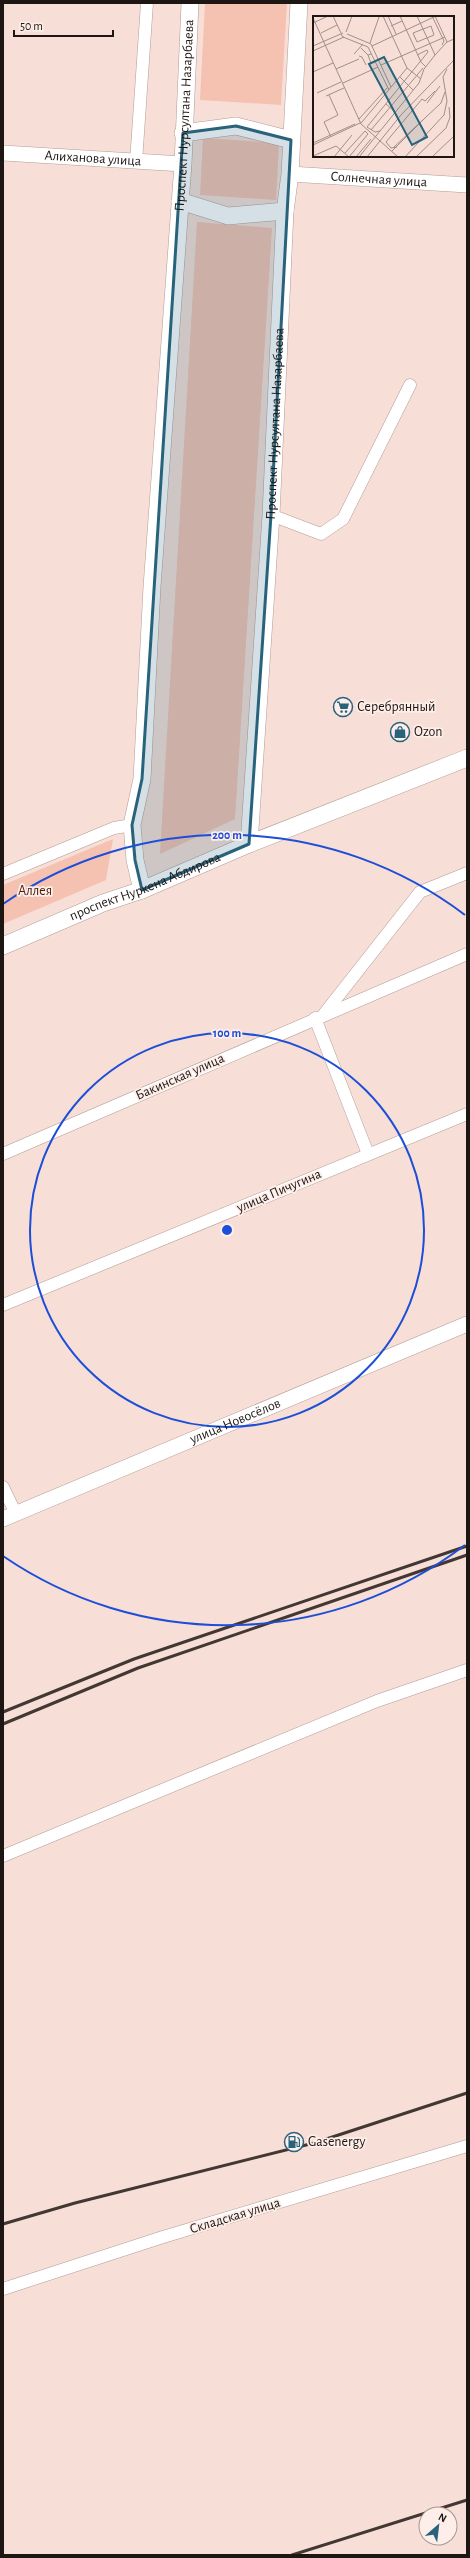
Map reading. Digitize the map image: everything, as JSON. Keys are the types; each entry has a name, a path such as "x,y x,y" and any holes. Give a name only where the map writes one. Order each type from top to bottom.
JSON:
{"main road":[{"name":"Проспект Нурсултана Назарбаева","path":"142,890 134,860 132,825 142,779 152,587 180,201 190,3"},
{"name":"Проспект Нурсултана Назарбаева","path":"249,844 272,515 286,211 290,174 299,3"},
{"path":"183,133 236,126 291,140"},
{"path":"180,201 228,216 286,211"},
{"name":"проспект Нуркена Абдирова","path":"3,946 103,903 142,890 249,844 467,758"}],"street":[{"path":"136,162 147,3"},
{"name":"Алиханова улица","path":"3,153 182,164"},
{"name":"Солнечная улица","path":"290,174 467,185"},
{"path":"272,515 321,534 343,518 410,385"},
{"path":"3,874 114,828 132,825"},
{"path":"368,1154 319,1016 420,892 467,873"},
{"name":"Бакинская улица","path":"3,1154 319,1016 467,954"},
{"name":"улица Пичугина","path":"3,1305 467,1114"},
{"name":"улица Новосёлов","path":"10,1516 467,1324"},
{"path":"3,1487 10,1516"},
{"path":"3,1856 377,1701 467,1670"},
{"name":"Складская улица","path":"3,2289 156,2240 467,2146"}],"highlighted area":[{"path":"236,126 291,140 271,515 249,844 142,890 135,860 132,825 142,779 183,133"}],"green space":[{"path":"205,3 287,3 281,105 200,100"},
{"path":"203,138 279,143 276,200 200,195"},
{"path":"197,222 272,228 235,819 160,854"},
{"name":"Аллея","path":"113,839 106,880 3,924 3,885"}],"railway":[{"path":"3,1712 134,1659 467,1546"},
{"path":"3,1724 138,1668 467,1555"},
{"path":"3,2224 75,2203 314,2143 467,2093"},
{"path":"292,2555 467,2500"}],"place":[{"name":"Серебрянный","path":"343,707"},
{"name":"Ozon","path":"400,732"},
{"name":"Gasenergy","path":"294,2142"}]}
